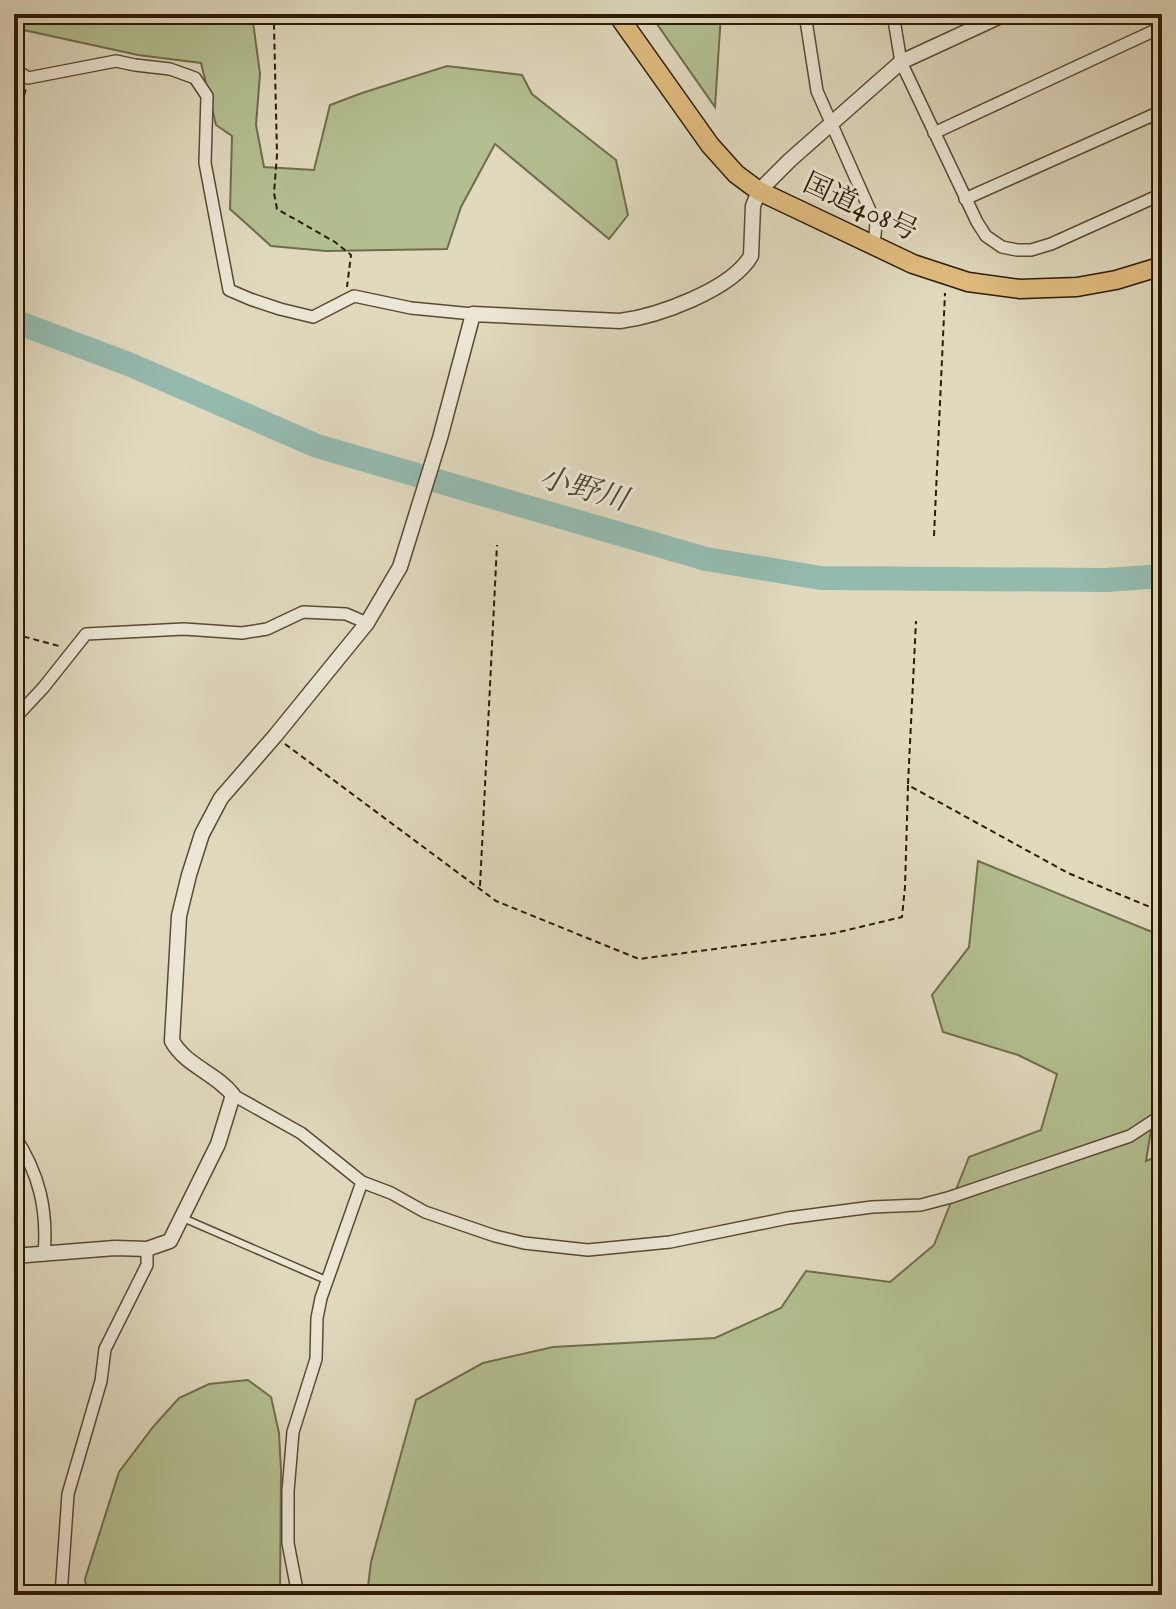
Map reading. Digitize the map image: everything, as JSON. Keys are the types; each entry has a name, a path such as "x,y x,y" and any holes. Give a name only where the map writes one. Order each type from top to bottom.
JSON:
{"highway":[{"name":"国道408号","path":"617,14 710,145 736,174 759,191 874,246 946,276 994,287 1077,287 1116,280 1162,266"}],"street":[{"path":"805,14 817,91 876,224 874,246"},
{"path":"893,14 901,62 934,133 986,236 1002,247 1031,250 1051,244 1162,194"},
{"path":"14,69 28,78 116,61 170,69 195,78 207,96 205,163 229,290 250,299 313,317 354,296 411,308 473,314 620,321 664,310 730,279 751,256 753,206 759,191 830,123 901,62 1005,14"},
{"path":"934,133 1162,27"},
{"path":"965,199 1162,111"},
{"path":"473,314 440,438 400,567 367,623 221,798 202,834 179,916 172,1041 178,1051 225,1085 233,1095 301,1133 362,1182 391,1193 425,1212 495,1236 524,1243 588,1250 670,1242 788,1218 872,1207 921,1205 1130,1136 1162,1115"},
{"path":"14,719 86,634 184,629 242,633 267,629 303,612 346,614 367,623"},
{"path":"14,1256 115,1248 147,1249 170,1241 218,1144 233,1095"},
{"path":"14,1135 30,1159 40,1192 46,1229 44,1255"},
{"path":"298,1595 288,1543 293,1432 316,1359 317,1318 326,1281 362,1182"},
{"path":"61,1595 68,1494 101,1381 105,1349 147,1265 147,1249"}],"lane":[{"path":"183,1218 326,1281"}],"path":[{"path":"277,14 274,26 277,155 274,193 277,209 335,242 351,255 347,282 349,299"},
{"path":"14,134 28,78"},
{"path":"934,536 946,276"},
{"path":"480,888 497,545"},
{"path":"275,736 496,901 639,959 835,933 902,917 916,621"},
{"path":"14,634 73,649"},
{"path":"908,785 1068,873 1162,912"}],"green space":[{"path":"14,14 252,14 260,74 256,125 264,167 314,170 330,105 362,93 447,66 522,75 532,94 616,160 628,215 609,239 495,144 461,207 447,249 326,251 271,246 230,209 232,136 216,125 201,63 138,55 19,29 14,25"},
{"path":"650,14 721,14 715,107"},
{"path":"978,861 1162,936 1162,1063 1146,1161 1162,1155 1162,1595 367,1595 371,1562 416,1400 483,1363 553,1347 715,1338 781,1308 806,1271 890,1282 934,1245 969,1157 1041,1130 1057,1074 1018,1055 943,1032 932,995 969,947"},
{"path":"248,1380 271,1397 279,1433 280,1595 87,1595 85,1579 119,1472 179,1398 209,1384"}],"waterway":[{"name":"小野川","path":"14,321 131,365 317,446 706,559 821,578 1107,580 1162,576"}]}
